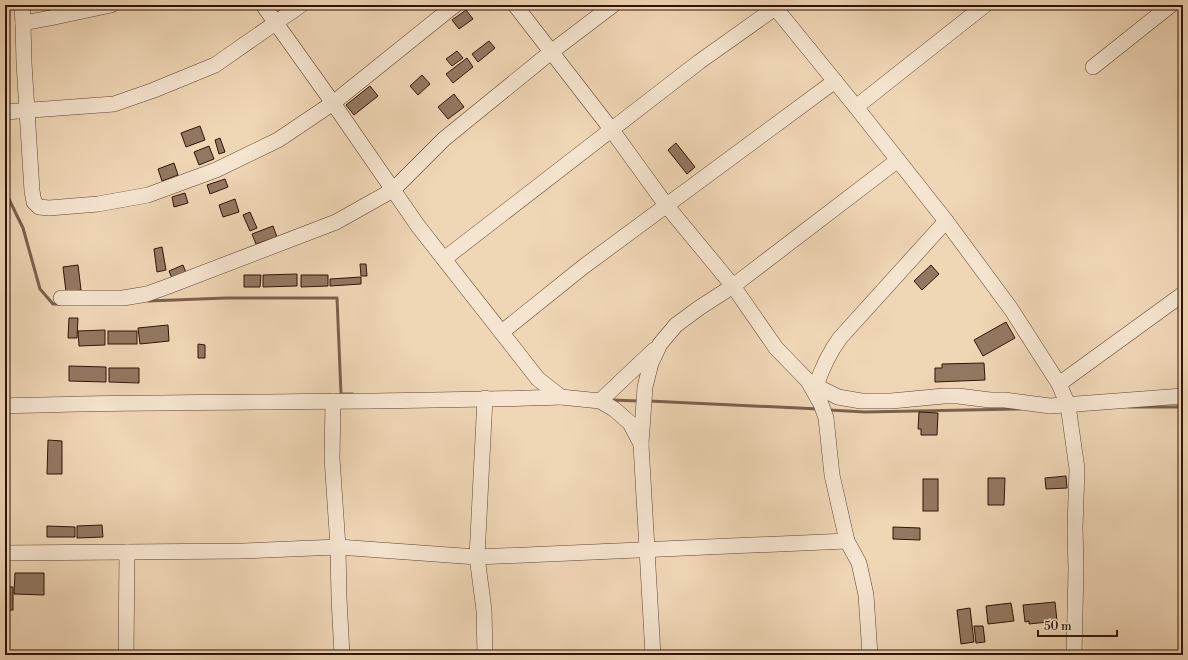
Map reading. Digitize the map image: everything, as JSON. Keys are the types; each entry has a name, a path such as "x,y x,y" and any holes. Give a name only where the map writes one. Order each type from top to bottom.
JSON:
{"street":[{"path":"22,5 32,191 34,202 39,207 49,208 98,204 148,195 216,170 278,140 332,103 455,5"},
{"path":"22,23 111,5"},
{"path":"263,5 418,226 538,379 561,397"},
{"path":"5,112 114,104 154,90 215,65 276,24 301,5"},
{"path":"515,5 611,129 666,205 733,286 776,348 812,383 838,397 861,401 891,401 958,396 1050,406 1068,406 1183,396"},
{"path":"61,298 123,298 147,294 336,222 393,190 444,139 551,52 613,5"},
{"path":"856,107 985,5"},
{"path":"1093,68 1170,5"},
{"path":"444,259 611,129 774,6 946,221 1011,308 1059,384 1068,406 1077,469 1074,655"},
{"path":"502,332 583,267 835,81"},
{"path":"600,402 660,344 676,325 733,286 898,160"},
{"path":"812,383 840,338 946,221"},
{"path":"1059,384 1183,294"},
{"path":"653,655 641,444 645,387 651,363 660,344"},
{"path":"812,383 826,418 832,475 847,541 860,563 866,595 870,655"},
{"path":"5,406 561,397 600,402 614,409 630,423 641,444"},
{"path":"485,398 477,557 484,610 485,655"},
{"path":"332,401 332,458 338,547 338,598 342,655"},
{"path":"5,553 242,551 338,547 477,557 847,541"},
{"path":"126,655 127,552"}],"building":[{"path":"466,10 473,19 459,29 452,20"},
{"path":"489,41 495,48 478,62 472,54"},
{"path":"457,51 463,58 452,66 446,59"},
{"path":"467,58 473,67 453,83 446,74"},
{"path":"422,75 430,84 418,95 410,86"},
{"path":"370,86 378,96 354,115 346,105"},
{"path":"454,94 464,107 448,119 438,107"},
{"path":"200,126 205,140 186,147 181,133"},
{"path":"220,138 225,152 219,154 215,140"},
{"path":"676,143 695,167 687,174 668,150"},
{"path":"209,146 214,159 199,165 194,152"},
{"path":"174,163 178,175 162,181 158,169"},
{"path":"225,179 228,187 210,194 207,185"},
{"path":"185,193 188,203 174,207 172,197"},
{"path":"235,199 239,212 223,217 219,205"},
{"path":"250,212 257,228 250,231 243,215"},
{"path":"273,226 277,237 256,244 252,234"},
{"path":"162,247 166,270 157,272 154,249"},
{"path":"360,264 366,264 367,276 361,276"},
{"path":"78,265 81,290 66,292 63,267"},
{"path":"183,265 187,275 173,281 169,271"},
{"path":"931,265 939,274 922,290 914,281"},
{"path":"297,274 297,286 263,287 263,275"},
{"path":"244,275 261,275 260,287 244,287"},
{"path":"301,275 328,275 328,286 301,287"},
{"path":"361,277 361,284 330,286 330,279"},
{"path":"69,318 78,318 77,338 68,338"},
{"path":"1006,322 1015,338 983,356 974,340"},
{"path":"168,325 169,341 140,344 138,328"},
{"path":"105,330 105,345 79,346 78,331"},
{"path":"108,331 137,331 137,344 108,344"},
{"path":"198,344 205,345 205,358 198,358"},
{"path":"984,363 985,380 935,382 935,368 942,368 942,364"},
{"path":"69,366 106,367 106,382 69,381"},
{"path":"109,368 139,368 139,383 109,382"},
{"path":"919,412 938,413 937,435 921,435 921,429 918,429"},
{"path":"48,440 62,441 62,474 47,474"},
{"path":"1066,476 1067,488 1046,489 1045,478"},
{"path":"988,478 1005,478 1004,505 988,505"},
{"path":"923,479 938,479 938,511 923,511"},
{"path":"102,525 103,537 77,538 77,526"},
{"path":"47,526 75,527 75,537 47,537"},
{"path":"893,527 920,528 920,540 893,539"},
{"path":"15,573 44,573 44,595 14,594"},
{"path":"5,587 13,587 13,610 5,610"},
{"path":"1055,602 1057,621 1029,624 1029,621 1025,622 1023,605"},
{"path":"1011,603 1014,621 988,624 986,606"},
{"path":"970,608 974,642 961,644 957,610"},
{"path":"974,626 983,626 985,642 976,643"}],"waterway":[{"path":"5,191 23,228 40,289 53,304 61,304"},
{"path":"148,301 226,298 337,298 341,394 353,394"},
{"path":"611,400 639,401"},
{"path":"649,401 819,409"},
{"path":"1129,407 1183,407"},
{"path":"829,410 865,412 1021,409"}]}
